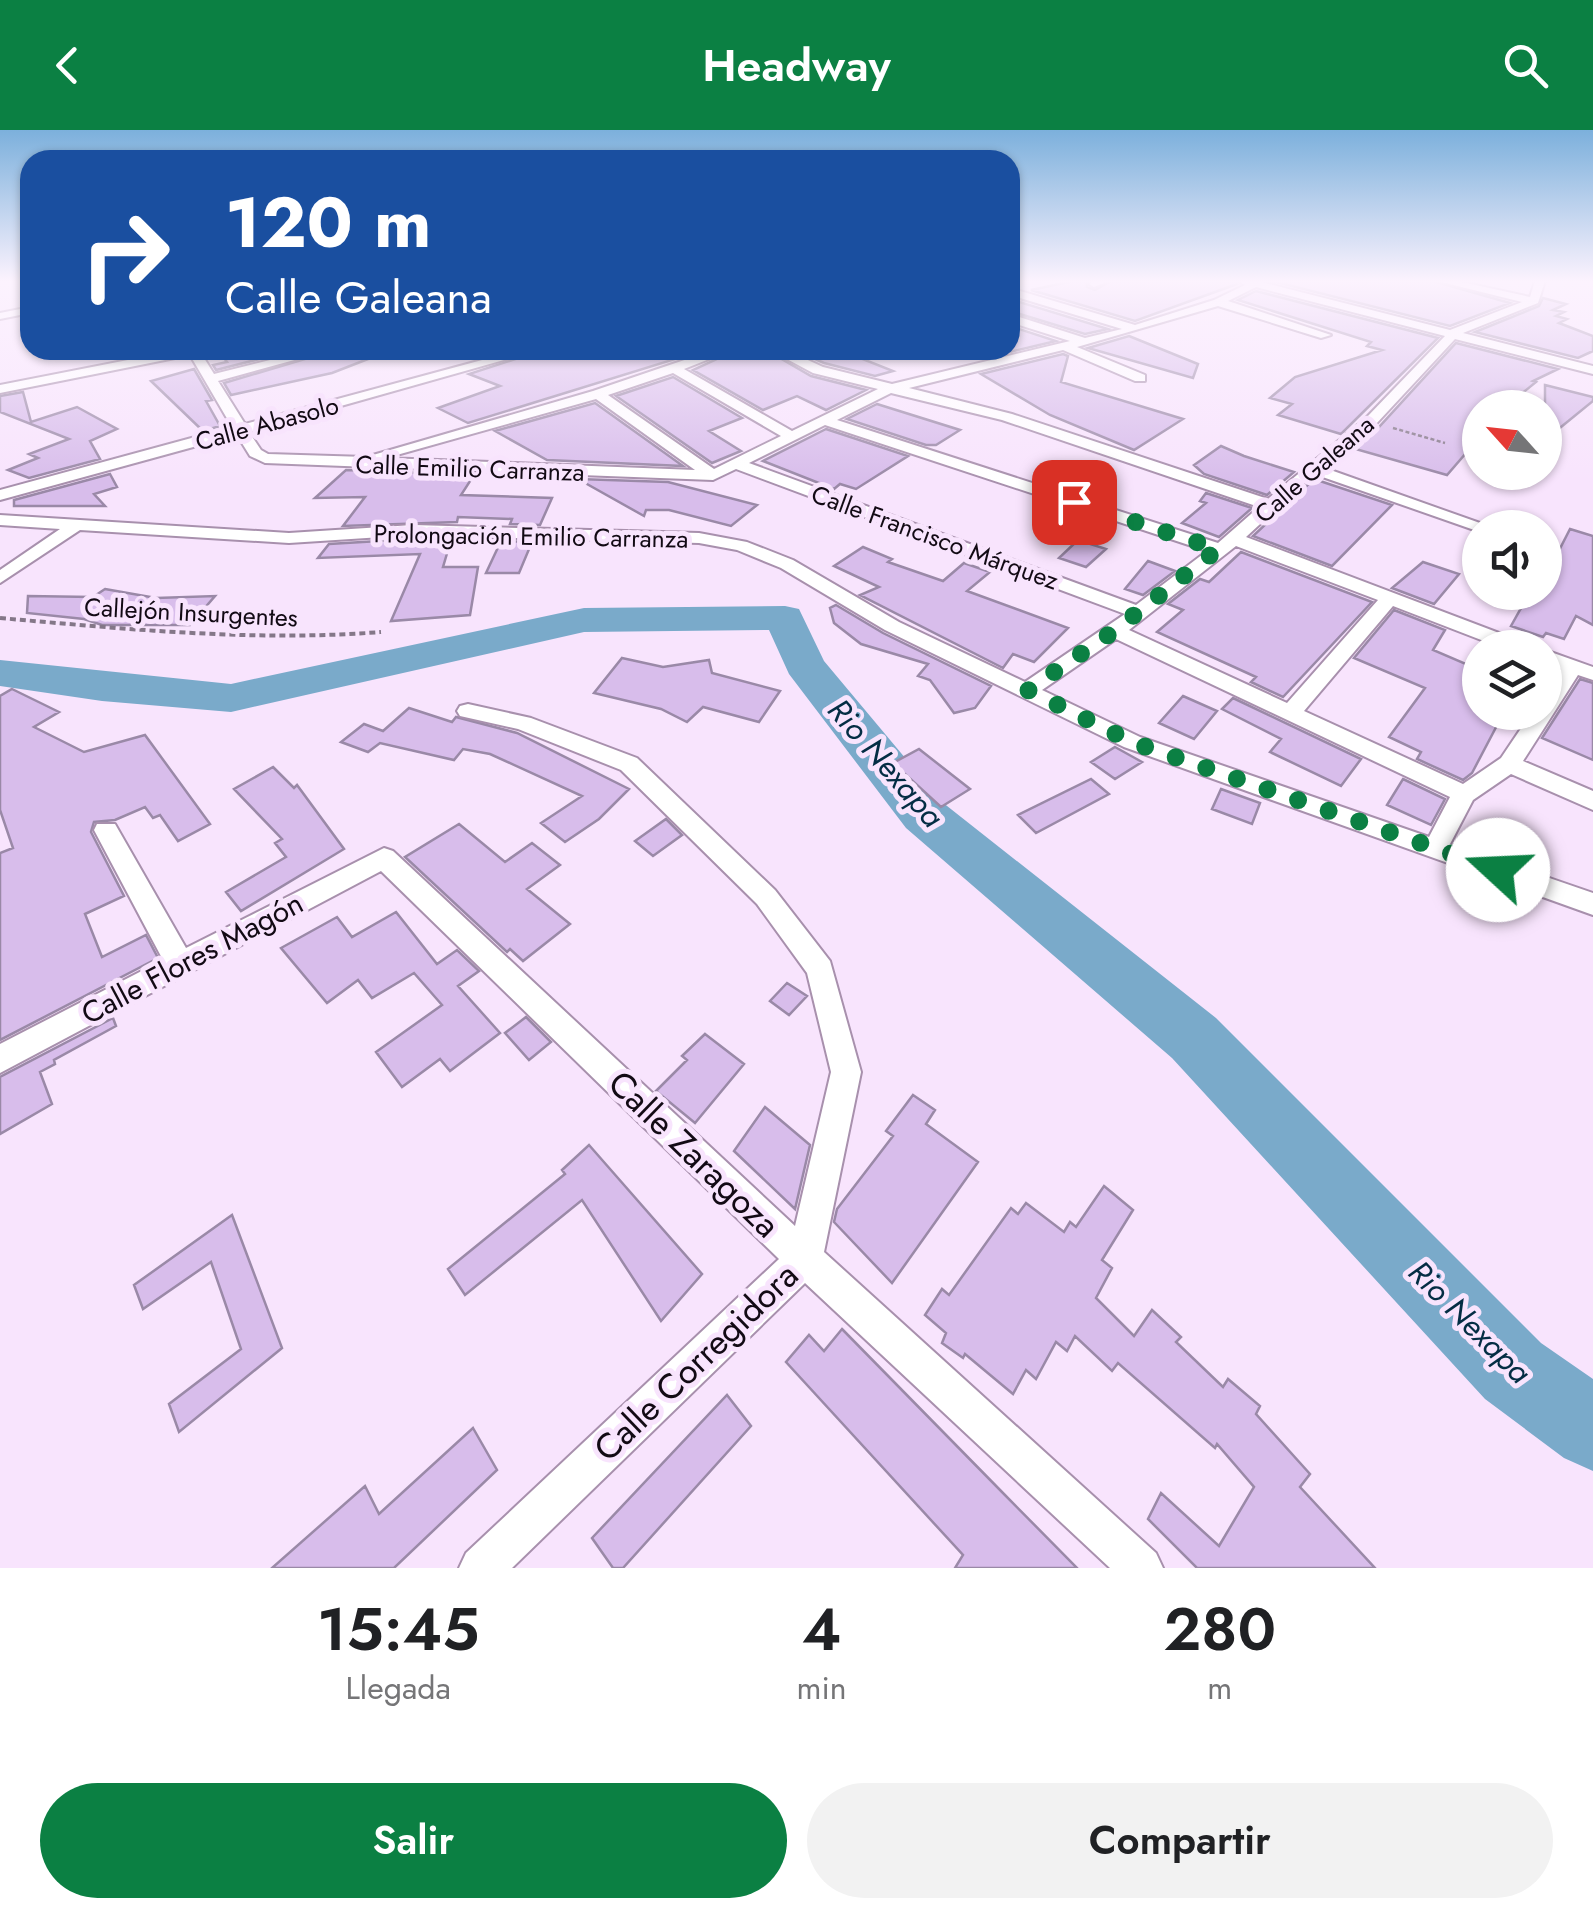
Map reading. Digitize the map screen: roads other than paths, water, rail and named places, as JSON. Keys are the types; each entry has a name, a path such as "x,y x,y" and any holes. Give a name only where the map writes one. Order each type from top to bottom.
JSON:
{"street":[{"path":"1020,359 1068,348"},
{"path":"1068,348 1140,378 1118,384"},
{"name":"Calle Galeana","path":"1028,690 1114,631 1226,544 1371,421 1440,348"},
{"path":"1513,348 1593,370"},
{"path":"1020,351 1033,356"},
{"path":"0,390 145,360"},
{"name":"Calle Emilio Carranza","path":"198,360 255,453 265,458 713,475"},
{"path":"208,380 285,360"},
{"name":"Calle Abasolo","path":"0,495 497,360"},
{"path":"349,464 598,394 697,360"},
{"path":"797,360 886,390 1008,418 1270,505"},
{"path":"598,394 713,475 886,390 1016,360"},
{"path":"674,368 789,435"},
{"path":"823,420 1226,544 1474,630"},
{"name":"Calle Francisco Márquez","path":"732,463 1137,612"},
{"path":"1311,468 1462,520"},
{"name":"Prolongación Emilio Carranza","path":"0,520 289,538 413,530 699,538 741,546 787,564 892,626 1028,690"},
{"path":"0,578 74,527"},
{"path":"1290,713 1390,598"},
{"path":"1114,631 1464,794"},
{"path":"1562,693 1583,671"},
{"path":"1028,690 1132,742 1593,904"},
{"name":"Calle Corregidora","path":"468,710 522,723 629,764 766,897 820,970 846,1072 805,1259 480,1568"},
{"path":"1436,847 1464,794 1508,764 1531,730"},
{"path":"1508,764 1593,800"},
{"path":"106,830 180,964"},
{"name":"Calle Zaragoza","path":"384,858 805,1259 1141,1568"},
{"name":"Calle Flores Magón","path":"0,1059 384,858"}],"waterway":[{"name":"Rio Nexapa","path":"0,673 231,698 584,620 785,618 804,665 924,815 1194,1038 1513,1371 1593,1429"}]}
